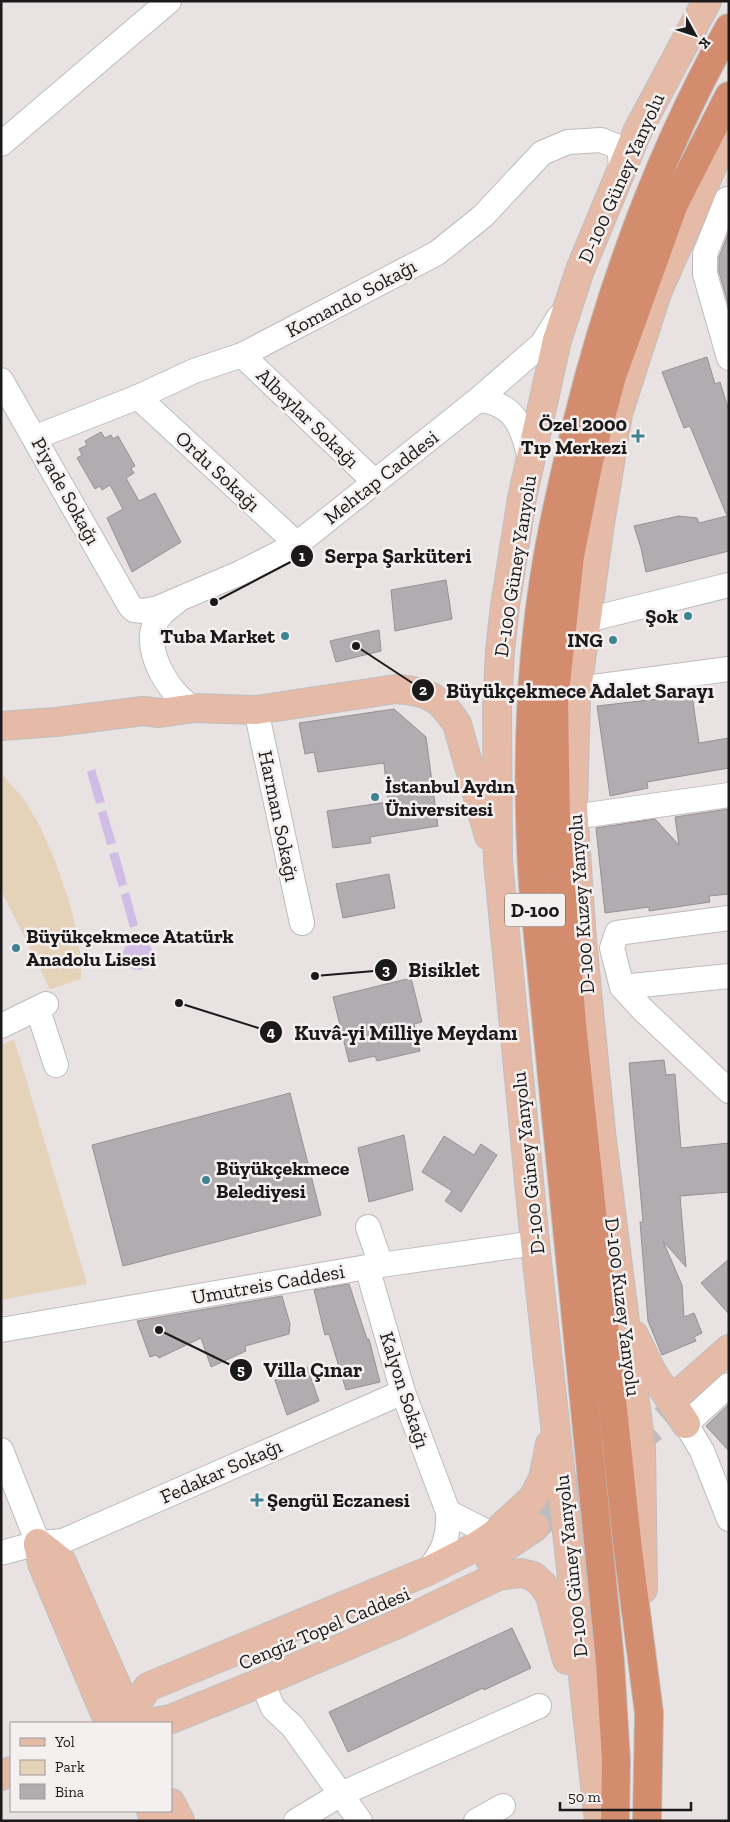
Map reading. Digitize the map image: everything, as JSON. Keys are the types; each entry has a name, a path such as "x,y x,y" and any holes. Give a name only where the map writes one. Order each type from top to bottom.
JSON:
{"highway":[{"name":"D-100","path":"615,1821 616,1761 610,1661 533,885 530,832 532,697 539,617 548,555 566,470 602,331 637,226 666,153 700,79 729,28"},
{"name":"D-100","path":"647,1821 649,1713 628,1550 572,1024 556,822 554,701 570,556 589,461 612,376 674,204 729,96"}],"main road":[{"name":"D-100 Güney Yanyolu","path":"599,1821 536,1243 498,861 500,651 520,508 557,340 580,270 638,130 707,1"},
{"name":"D-100 Kuzey Yanyolu","path":"649,1713 642,1572 641,1448 601,1132 582,940 573,817 578,690 599,530 618,414 657,292 712,165 729,115"},
{"path":"1,726 56,722 143,711 159,713 195,708 256,710 396,689 419,691 435,698 448,711 457,724 484,822 498,861"},
{"path":"624,1312 652,1372 683,1406"},
{"path":"683,1406 729,1349"},
{"path":"641,1448 650,1432 660,1423 670,1420 729,1361"},
{"path":"128,1722 148,1687 428,1572 493,1535 533,1498 543,1479 556,1425"},
{"name":"Cengiz Topel Caddesi","path":"128,1722 434,1582 532,1523"},
{"path":"38,1543 62,1562 128,1722"},
{"path":"128,1722 171,1720 402,1622 498,1576 521,1572 533,1576 543,1584 550,1596 566,1658 587,1714"},
{"path":"172,1805 180,1821"}],"street":[{"path":"1,144 169,1"},
{"name":"Komando Sokağı","path":"36,438 138,397 194,371 242,355 437,253 483,216 542,153 568,142 602,140 616,146 620,153 621,170"},
{"path":"657,292 714,214 728,198"},
{"path":"728,198 705,254 705,274 724,328 729,358"},
{"name":"Mehtap Caddesi","path":"129,604 134,610 144,611 178,600 240,573 297,544 474,403 542,344 555,325 580,270"},
{"name":"Albaylar Sokağı","path":"242,355 375,482"},
{"name":"Piyade Sokağı","path":"1,380 36,438 129,604 131,618 142,642 157,689 157,698 143,711"},
{"name":"Ordu Sokağı","path":"138,397 297,544"},
{"path":"474,403 480,400 488,400 502,406 514,415 520,426 531,461"},
{"path":"587,620 729,585"},
{"name":"Mehtap Caddesi","path":"178,600 160,616 154,626 151,640 165,680 184,704 195,708"},
{"path":"578,690 729,668"},
{"name":"Harman Sokağı","path":"256,710 302,923"},
{"path":"573,817 729,795"},
{"path":"729,918 616,933 612,948 622,987 642,1010 729,1091"},
{"path":"622,987 729,976"},
{"path":"1,1026 42,1007 56,1064"},
{"name":"Kalyon Sokağı","path":"368,1227 374,1266 402,1392 448,1512 448,1529 443,1552 428,1572"},
{"name":"Umutreis Caddesi","path":"1,1330 374,1266 536,1243"},
{"path":"729,1385 683,1406 729,1519"},
{"name":"Fedakar Sokağı","path":"1,1554 38,1543 63,1541 402,1392"},
{"path":"1,1450 38,1543"},
{"path":"448,1512 493,1535"},
{"path":"262,1682 273,1708 293,1727 360,1821"},
{"path":"296,1821 341,1794 539,1706"},
{"path":"476,1821 503,1806"}],"green space":[{"path":"1,773 22,797 38,822 57,866 73,915 81,960 81,979 50,989 1,890"},
{"path":"14,1039 87,1284 1,1300 1,1045"}],"shaded area":[{"path":"95,769 105,802 96,804 87,772"},
{"path":"106,810 116,843 107,845 98,813"},
{"path":"118,852 127,884 119,887 109,854"},
{"path":"129,892 138,925 130,928 121,895"},
{"path":"138,940 149,944 153,955 149,966 138,970 127,966 123,955 127,944"}],"building":[{"path":"729,232 729,307 719,272 719,257"},
{"path":"707,357 715,384 720,382 729,411 729,551 646,572 634,526 679,516 697,518 699,523 727,516 690,426 684,428 662,372"},
{"path":"101,432 105,438 111,435 113,439 118,436 135,466 131,468 134,473 126,478 139,501 155,493 181,542 132,572 107,518 123,509 110,485 102,490 100,486 95,489 77,458 82,455 79,449 87,445 85,441"},
{"path":"446,580 452,619 395,631 391,590"},
{"path":"379,630 381,651 336,662 330,641"},
{"path":"692,695 699,743 729,738 729,768 647,782 648,788 610,796 597,706"},
{"path":"394,709 426,737 438,826 370,837 371,843 333,848 327,811 388,802 384,763 318,772 314,752 305,754 299,723"},
{"path":"729,809 729,894 709,896 710,902 649,911 649,907 605,913 596,828 655,819 679,845 675,817"},
{"path":"389,874 395,908 343,918 336,884"},
{"path":"411,978 422,1022 414,1024 420,1051 377,1061 375,1056 349,1062 333,997"},
{"path":"664,1060 666,1075 675,1074 681,1148 729,1143 729,1192 680,1196 686,1267 663,1241 682,1285 684,1317 694,1313 702,1333 694,1337 696,1341 662,1355 648,1321 640,1222 643,1222 629,1063"},
{"name":"Büyükçekmece Belediyesi","path":"290,1093 321,1215 123,1266 92,1145"},
{"path":"404,1135 413,1190 369,1202 358,1148"},
{"path":"444,1136 474,1155 481,1144 497,1155 461,1212 445,1201 452,1191 422,1172"},
{"path":"729,1259 729,1314 701,1283"},
{"path":"349,1284 367,1339 369,1339 380,1382 346,1390 329,1334 325,1335 314,1290"},
{"path":"282,1296 290,1324 289,1334 245,1346 246,1351 211,1367 201,1338 159,1358 156,1355 150,1357 137,1321"},
{"path":"307,1367 319,1401 287,1415 275,1380"},
{"path":"729,1404 729,1451 706,1426"},
{"path":"512,1628 531,1668 484,1690 483,1688 348,1752 329,1712"}],"tunnel":[{"path":"535,1527 686,1400"}],"place":[{"name":"Özel 2000 Tıp Merkezi","path":"638,436"},
{"name":"Serpa Şarküteri","path":"214,602"},
{"name":"Şok","path":"688,616"},
{"name":"Tuba Market","path":"285,636"},
{"name":"ING","path":"613,640"},
{"name":"Büyükçekmece Adalet Sarayı","path":"356,646"},
{"name":"İstanbul Aydın Üniversitesi","path":"375,797"},
{"name":"Büyükçekmece Atatürk Anadolu Lisesi","path":"16,948"},
{"name":"Bisiklet","path":"315,976"},
{"name":"Kuvâ-yi Milliye Meydanı","path":"179,1003"},
{"name":"Büyükçekmece Belediyesi","path":"206,1180"},
{"name":"Villa Çınar","path":"159,1330"},
{"name":"Şengül Eczanesi","path":"257,1500"}]}
